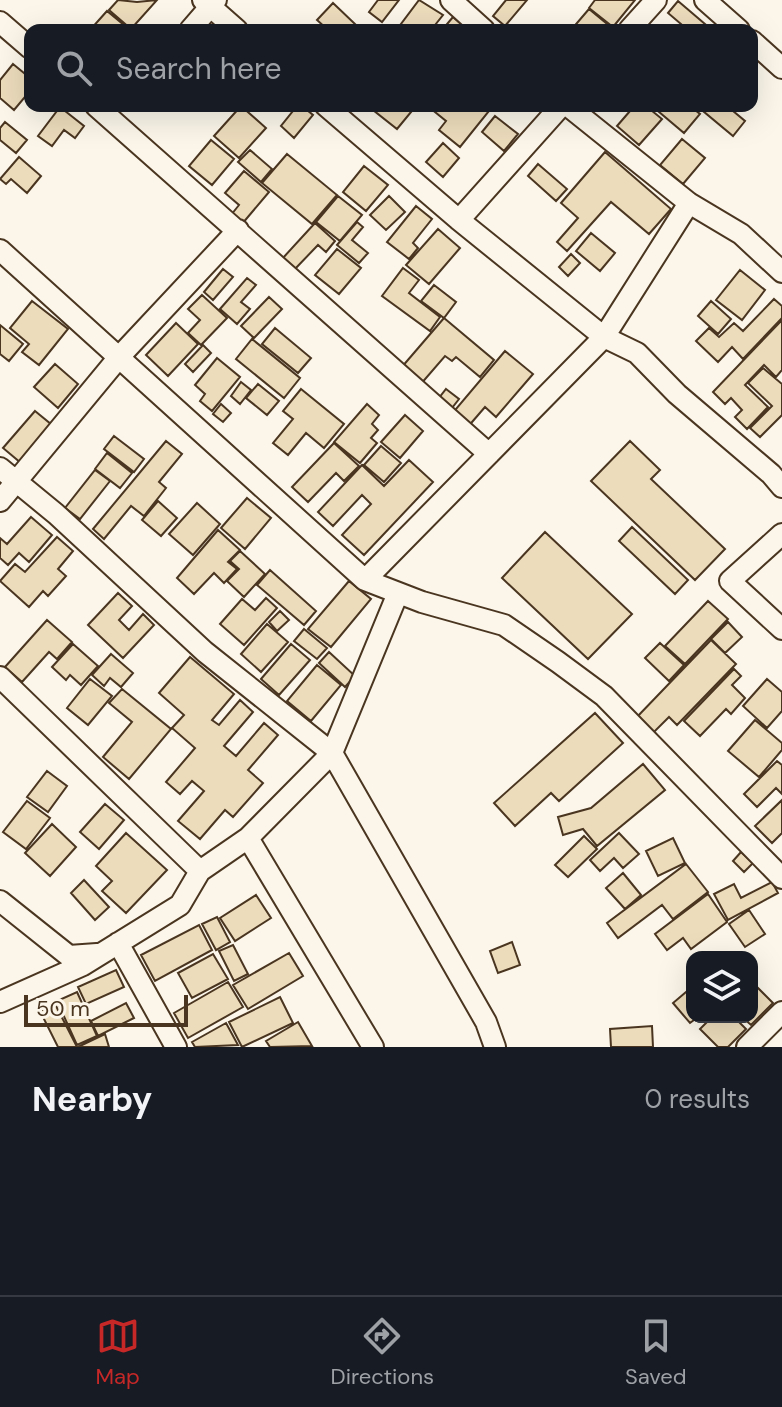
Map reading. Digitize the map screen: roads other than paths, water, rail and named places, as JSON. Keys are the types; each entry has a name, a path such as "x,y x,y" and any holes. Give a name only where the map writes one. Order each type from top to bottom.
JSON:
{"street":[{"path":"451,0 477,24"},
{"path":"634,24 656,0"},
{"path":"705,0 732,24"},
{"path":"194,24 210,2 231,24"},
{"path":"0,22 24,43"},
{"path":"758,46 782,68"},
{"path":"333,112 459,220 604,337 637,353 677,394 771,474 782,487"},
{"path":"459,220 556,112"},
{"path":"575,112 689,203 741,234 782,272"},
{"path":"121,114 238,230 489,454"},
{"path":"365,580 604,337 689,203"},
{"path":"0,501 120,356 238,230"},
{"path":"0,250 365,580 460,614 504,625 604,696 782,878"},
{"path":"0,468 56,514 205,652 332,753 486,1022 495,1047"},
{"path":"782,534 730,581 782,629"},
{"path":"0,1002 83,965 180,905 200,871 248,838 332,753 398,593"},
{"path":"0,677 200,871"},
{"path":"248,838 373,1047"},
{"path":"0,901 69,956 110,949"},
{"path":"110,949 176,1047"},
{"path":"747,1047 782,1012"}]}
